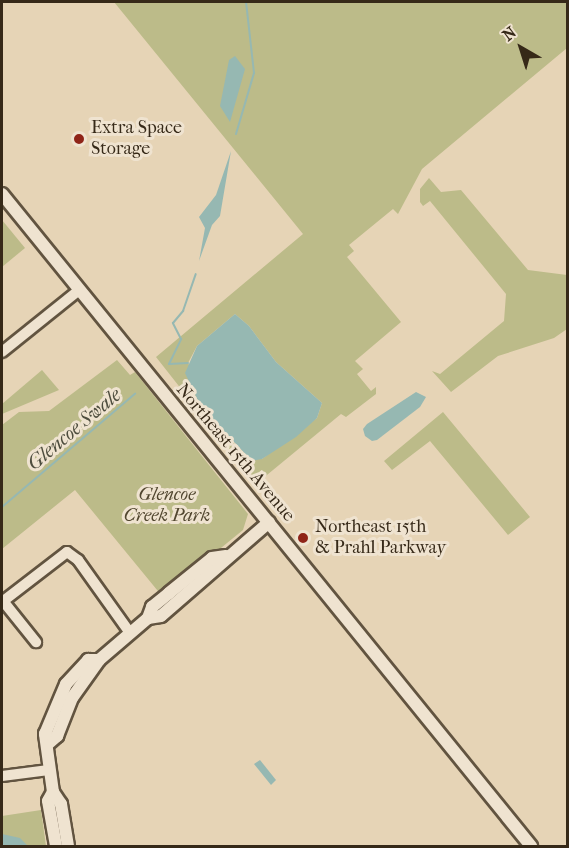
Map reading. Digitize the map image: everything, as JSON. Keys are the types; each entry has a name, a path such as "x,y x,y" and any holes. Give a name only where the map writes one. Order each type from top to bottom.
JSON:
{"street":[{"name":"Northeast 15th Avenue","path":"2,194 531,846"},
{"path":"2,352 79,290"},
{"path":"68,846 61,804 53,792 49,770 49,743 45,734 48,720 62,690 88,660 99,660 148,618 161,616 220,567 226,556 269,522"},
{"path":"36,642 2,601 67,552 78,560 130,633"},
{"path":"2,776 49,770"},
{"path":"53,792 48,801 56,846"}],"green space":[{"path":"114,2 567,2 567,48 422,169 398,214 393,209 349,245 354,251 347,257 401,322 355,361 363,369 357,374 371,391 376,387 376,394 346,417 341,414 256,484 156,357 303,234","holes":["235,314 249,326 276,362 322,403 317,418 262,459 245,456 230,439 188,363 197,346"]},
{"path":"429,178 441,192 461,190 528,270 567,275 567,329 554,338 498,356 451,392 432,371 440,374 504,321 506,294 430,201 423,206 420,202 420,189"},
{"path":"2,220 25,248 2,267"},
{"name":"Glencoe Creek Park","path":"117,360 130,375 135,372 248,514 243,530 162,596 75,490 2,549 2,425 19,412 49,411"},
{"path":"42,370 59,390 2,414 2,404"},
{"path":"443,412 530,517 508,535 430,441 392,470 384,461"},
{"path":"41,810 46,846 2,846 2,816"}],"water":[{"path":"235,56 245,69 230,122 220,106 229,60"},
{"path":"231,151 220,216 212,225 199,261 205,228 199,217 216,195"},
{"path":"235,314 249,326 276,362 322,403 317,418 296,437 262,459 252,461 201,407 185,373 197,346"},
{"path":"416,392 426,397 420,407 377,440 372,441 365,436 363,429 367,424"},
{"path":"260,760 276,780 271,785 254,764"},
{"path":"2,834 20,838 28,846 2,846"}],"waterway":[{"name":"Glencoe Swale","path":"236,134 254,73 246,2"},
{"name":"Glencoe Swale","path":"188,363 169,364 181,339 173,323 183,311 196,274"},
{"name":"Glencoe Swale","path":"2,507 135,394"}],"place":[{"name":"Extra Space Storage","path":"79,139"},
{"name":"Northeast 15th & Prahl Parkway","path":"303,538"}]}
